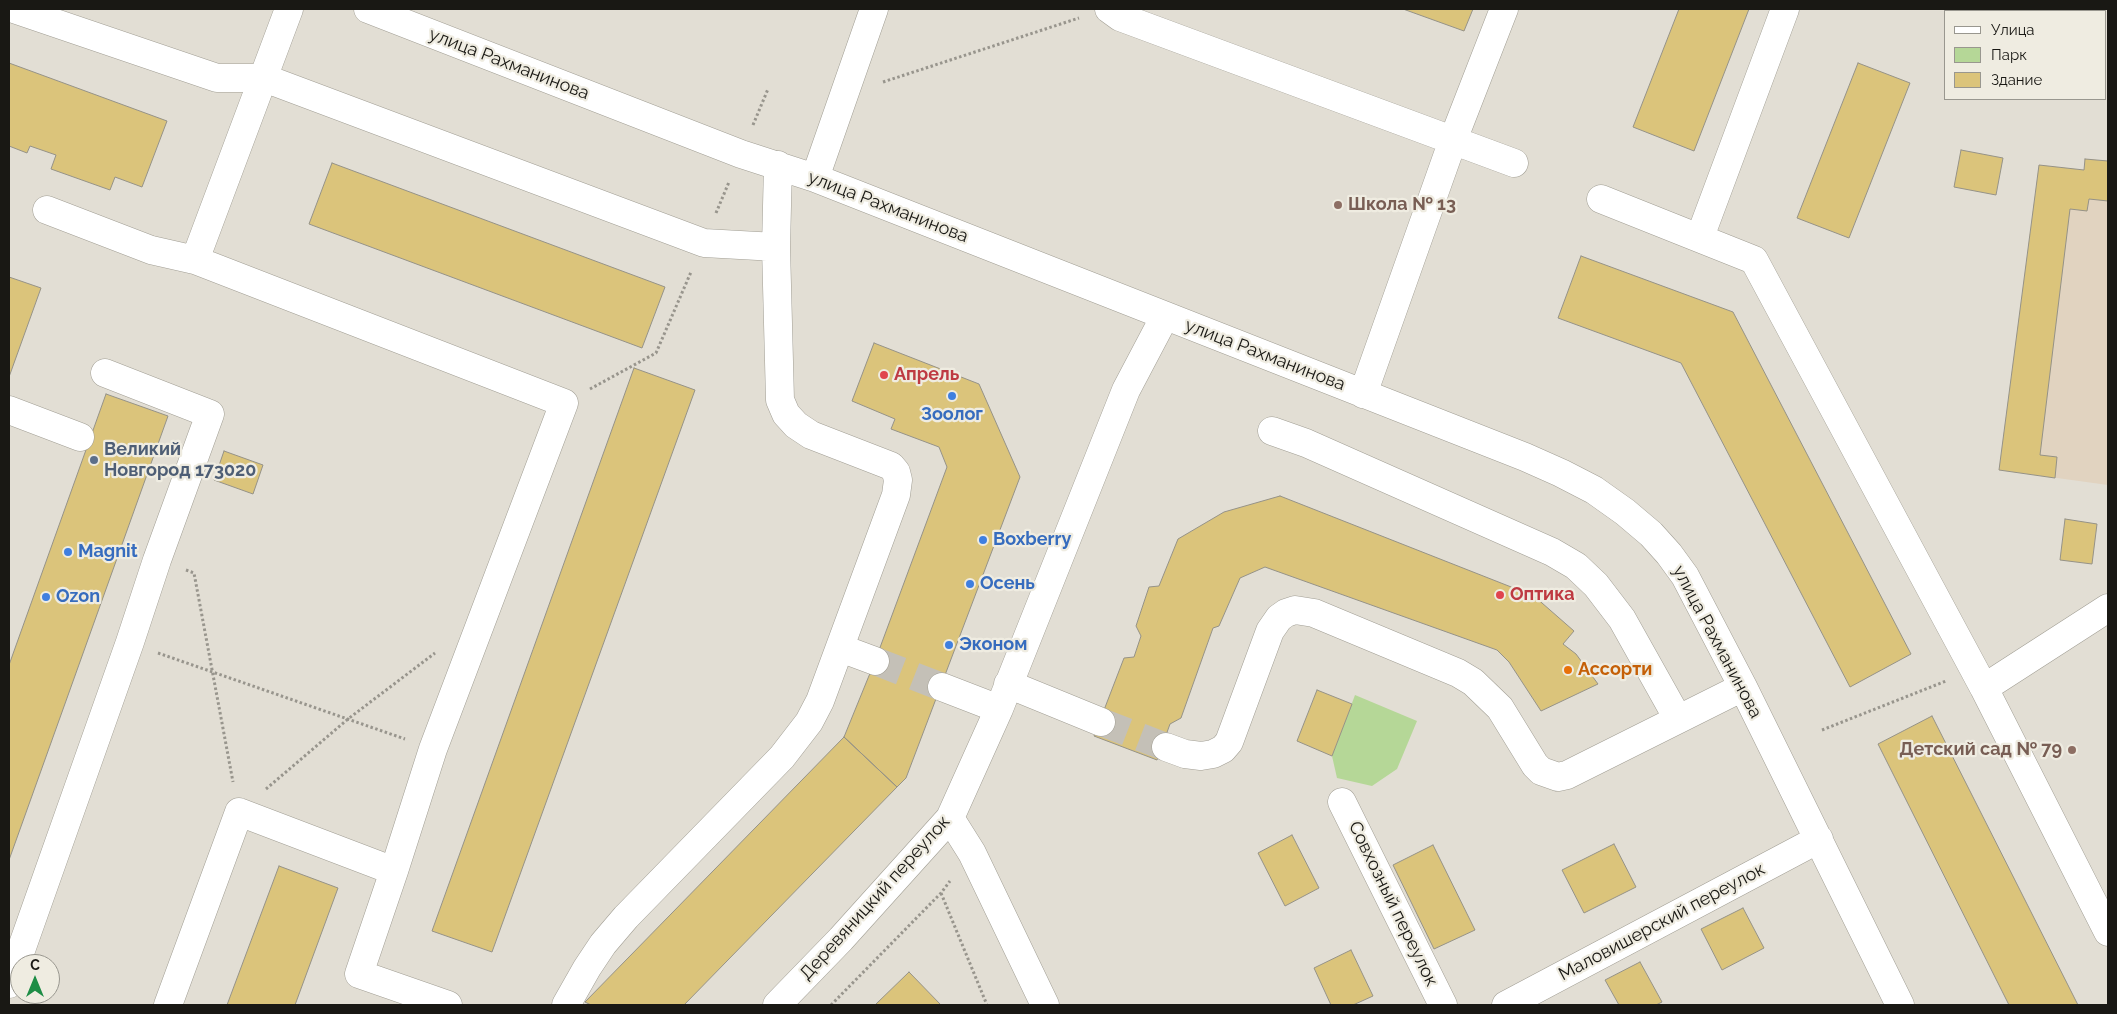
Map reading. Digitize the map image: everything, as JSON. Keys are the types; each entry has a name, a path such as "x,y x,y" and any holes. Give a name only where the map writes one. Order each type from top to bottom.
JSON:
{"street":[{"path":"14,9 218,78 264,78 704,243 776,247"},
{"path":"195,260 289,9"},
{"name":"улица Рахманинова","path":"368,9 741,154 815,178 1561,473 1594,490 1625,512 1651,534 1669,554 1684,576 1743,687 1900,1005"},
{"path":"815,178 874,9"},
{"path":"1363,394 1453,140 1504,9"},
{"path":"1700,236 1785,9"},
{"path":"1098,12 1120,17 1514,162"},
{"path":"566,1005 587,968 626,916 797,740 820,701 896,495 898,480 896,472 891,466 811,435 796,425 786,414 780,400 776,247 778,165"},
{"path":"1601,199 1700,236 1754,260 1979,679 2050,797 2108,932"},
{"path":"47,210 151,250 195,260 564,403 433,749 359,974 402,998 448,1005"},
{"name":"Деревяницкий переулок","path":"777,1005 950,818 1004,696 1126,390 1164,316"},
{"path":"9,984 210,414 105,373"},
{"path":"9,410 80,437"},
{"path":"1272,431 1324,451 1552,552 1576,566 1596,585 1622,620 1678,719"},
{"path":"1979,679 2108,608"},
{"path":"1166,747 1185,754 1200,756 1213,754 1223,749 1229,742 1274,624 1286,613 1295,610 1314,613 1458,672 1473,682 1500,708 1534,765 1549,775 1558,777 1567,775 1743,687"},
{"path":"840,648 875,661"},
{"path":"942,687 1004,696 1101,722"},
{"name":"Совхозный переулок","path":"1342,802 1443,1005"},
{"path":"168,1005 239,812 394,871"},
{"path":"950,818 972,853 1045,1005"},
{"name":"Маловишерский переулок","path":"1506,1005 1819,839"}],"path":[{"path":"880,83 1098,12"},
{"path":"157,560 194,573 239,812 348,719 439,650"},
{"path":"130,642 212,673 433,749"},
{"path":"1822,730 1979,679"},
{"path":"831,1005 941,893 972,853"},
{"path":"941,893 987,1005"}],"shaded area":[{"path":"2085,159 2108,161 2108,485 1999,470 2039,165 2084,170"}],"green space":[{"path":"1355,695 1417,721 1397,769 1372,786 1337,778 1332,756"}],"building":[{"path":"1403,9 1473,9 1464,31"},
{"path":"1679,9 1749,9 1694,151 1633,127"},
{"path":"9,63 167,121 142,187 115,177 110,190 51,169 56,155 30,146 27,153 9,146"},
{"path":"1858,63 1910,83 1849,238 1797,218"},
{"path":"1961,150 2003,158 1996,195 1954,187"},
{"path":"2085,159 2108,161 2108,201 2089,199 2087,211 2070,209 2040,455 2057,457 2055,478 1999,470 2039,165 2084,170"},
{"path":"332,163 665,287 642,348 309,224"},
{"path":"1581,256 1733,312 1911,654 1850,687 1681,363 1558,318"},
{"path":"9,277 41,288 9,377"},
{"path":"874,343 979,384 1020,477 906,778 897,787 844,737 875,661 947,467 939,447 891,429 895,419 852,401"},
{"path":"634,368 695,390 492,952 432,931"},
{"path":"106,394 168,416 9,860 9,665"},
{"path":"224,451 263,465 253,494 214,480"},
{"path":"1280,496 1534,596 1574,631 1563,644 1576,654 1598,684 1541,711 1509,662 1497,650 1265,567 1240,578 1219,626 1213,628 1181,718 1170,724 1157,760 1094,736 1124,658 1134,657 1141,636 1136,626 1149,587 1159,586 1178,539 1224,512"},
{"path":"2065,519 2097,524 2092,564 2060,560"},
{"path":"1317,690 1352,704 1332,756 1297,741"},
{"path":"1932,716 2078,1005 2009,1005 1878,744"},
{"path":"844,737 897,787 684,1005 591,1005 585,1002"},
{"path":"1292,835 1319,888 1285,906 1258,853"},
{"path":"1614,844 1636,887 1584,913 1562,870"},
{"path":"1433,845 1475,930 1434,949 1393,865"},
{"path":"279,866 338,888 295,1005 227,1005"},
{"path":"1743,908 1764,948 1722,970 1701,929"},
{"path":"1351,950 1373,996 1353,1005 1331,1005 1314,968"},
{"path":"1640,962 1662,1002 1656,1005 1619,1005 1605,980"},
{"path":"909,972 941,1005 875,1005"}],"tunnel":[{"path":"875,661 942,687"},
{"path":"1101,722 1166,747"}],"place":[{"name":"Школа № 13","path":"1338,205"},
{"name":"Апрель","path":"884,375"},
{"name":"Зоолог","path":"952,396"},
{"name":"Великий Новгород 173020","path":"94,460"},
{"name":"Boxberry","path":"983,540"},
{"name":"Magnit","path":"68,552"},
{"name":"Осень","path":"970,584"},
{"name":"Оптика","path":"1500,595"},
{"name":"Ozon","path":"46,597"},
{"name":"Эконом","path":"949,645"},
{"name":"Ассорти","path":"1568,670"},
{"name":"Детский сад № 79","path":"2072,750"}]}
